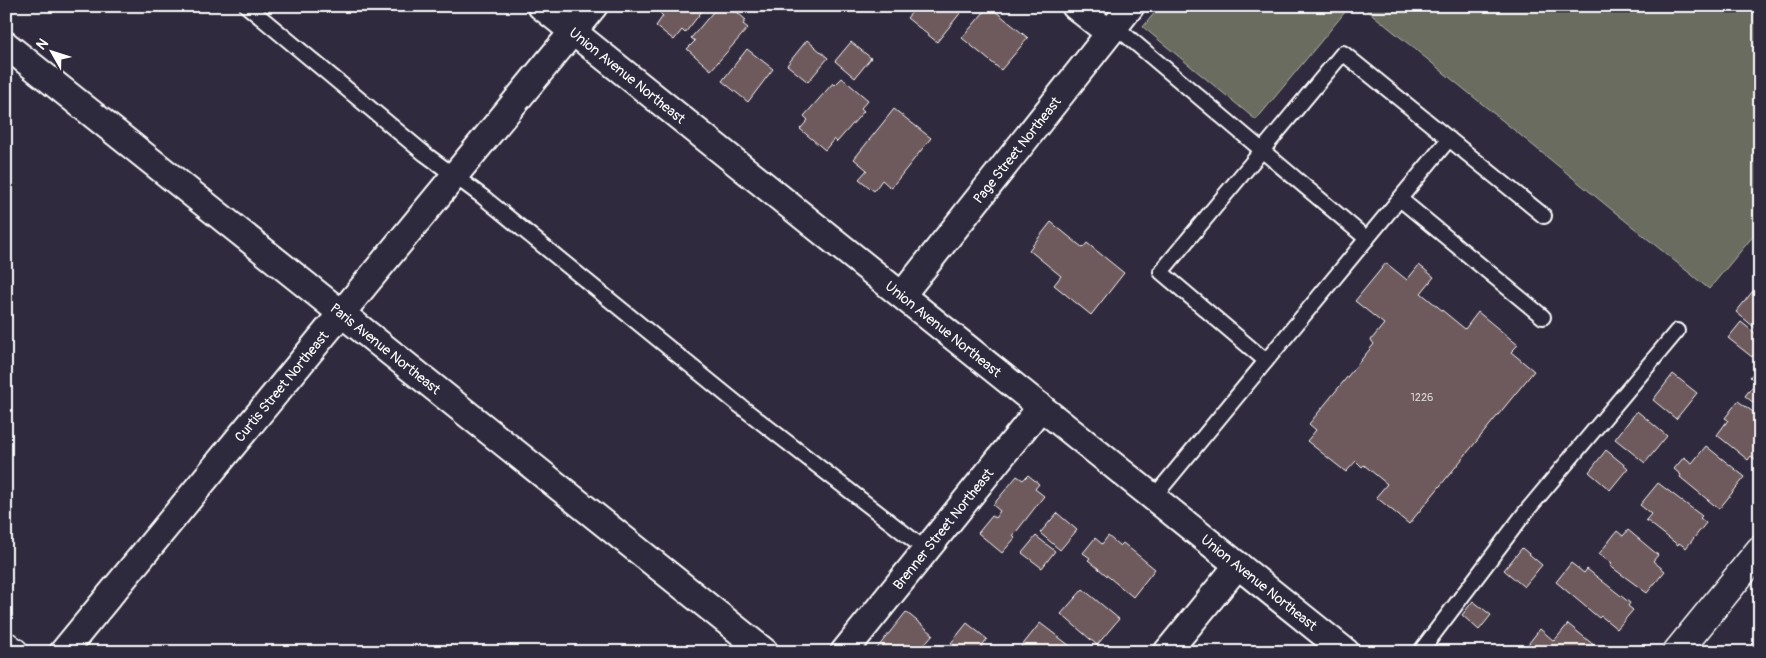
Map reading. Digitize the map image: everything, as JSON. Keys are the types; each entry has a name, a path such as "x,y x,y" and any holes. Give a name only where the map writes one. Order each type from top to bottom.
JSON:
{"main road":[{"path":"1677,652 1760,550"},
{"path":"6,646 14,652"}],"street":[{"name":"Union Avenue Northeast","path":"541,6 1346,652"},
{"name":"Curtis Street Northeast","path":"63,652 594,6"},
{"path":"1075,6 1118,22"},
{"name":"Page Street Northeast","path":"902,295 1118,22"},
{"name":"Paris Avenue Northeast","path":"6,45 766,652"},
{"name":"Brenner Street Northeast","path":"844,652 1041,407"},
{"path":"1167,652 1238,565"}],"lane":[{"path":"246,6 454,177 483,197 739,405 926,550"},
{"path":"1118,22 1262,150 1366,239"},
{"path":"1266,361 1161,272 1343,53 1544,216"},
{"path":"1153,498 1449,139"},
{"path":"1400,199 1544,317"},
{"path":"1420,652 1524,514 1677,331"}],"green space":[{"path":"1160,6 1350,6 1256,120 1143,27"},
{"path":"1362,6 1760,6 1760,228 1709,289"}],"building":[{"path":"653,6 706,6 685,33 682,30 674,40 656,26 663,16"},
{"path":"718,6 730,6 746,20 743,24 748,28 711,70 687,49 695,41 691,38"},
{"path":"917,6 966,6 937,42 907,18"},
{"path":"989,6 1028,38 1001,70 962,38"},
{"path":"807,40 828,58 808,82 787,65"},
{"path":"851,42 871,58 855,78 835,61"},
{"path":"747,49 773,69 748,102 722,81"},
{"path":"842,78 868,100 861,108 864,111 837,142 834,139 825,150 800,129 808,120 804,116 833,83 835,85"},
{"path":"894,109 931,138 891,188 882,180 874,191 859,179 867,170 854,159"},
{"path":"1051,222 1083,248 1087,243 1124,273 1091,315 1054,285 1061,276 1029,250"},
{"path":"1386,263 1407,280 1419,265 1434,277 1421,293 1465,329 1478,312 1518,345 1511,352 1534,371 1409,524 1376,497 1387,484 1364,465 1362,467 1356,461 1346,472 1307,441 1316,430 1309,424 1374,344 1371,340 1384,324 1355,301"},
{"path":"1753,291 1760,296 1760,332 1736,312"},
{"path":"1741,322 1760,337 1760,347 1752,357 1728,338"},
{"path":"1760,365 1760,408 1745,396 1756,382 1750,377"},
{"path":"1673,374 1697,393 1676,419 1653,400"},
{"path":"1738,401 1760,417 1760,459 1758,462 1751,456 1748,460 1717,435 1728,420 1725,418"},
{"path":"1637,411 1667,436 1645,463 1615,439"},
{"path":"1706,446 1745,477 1719,509 1680,477 1681,475 1674,469 1684,457 1692,463"},
{"path":"1606,450 1628,468 1610,490 1589,472"},
{"path":"1028,475 1039,484 1035,489 1044,496 1013,536 1015,538 1002,553 978,533 992,516 995,518 1000,511 993,505 1017,476 1023,480"},
{"path":"1658,483 1702,516 1700,518 1706,523 1686,548 1679,543 1678,545 1646,520 1651,514 1640,505"},
{"path":"1057,513 1077,530 1060,550 1040,533"},
{"path":"1628,530 1658,555 1653,561 1665,571 1647,593 1610,566 1612,564 1599,554 1617,531 1623,536"},
{"path":"1036,536 1055,551 1042,568 1022,553"},
{"path":"1108,536 1120,546 1123,543 1155,569 1133,597 1088,560 1090,558 1083,553 1095,538 1102,544"},
{"path":"1522,548 1542,565 1524,587 1504,570"},
{"path":"1571,563 1584,573 1587,569 1630,603 1628,606 1633,610 1617,629 1601,616 1599,618 1556,582"},
{"path":"1083,589 1119,619 1097,645 1061,614"},
{"path":"1473,601 1491,615 1479,630 1462,615"},
{"path":"906,612 933,634 918,652 874,652"},
{"path":"967,623 987,639 977,652 963,652 951,643"},
{"path":"1040,623 1078,652 1017,652"},
{"path":"1568,624 1595,646 1590,652 1530,652 1525,648 1540,629 1554,641"}]}
